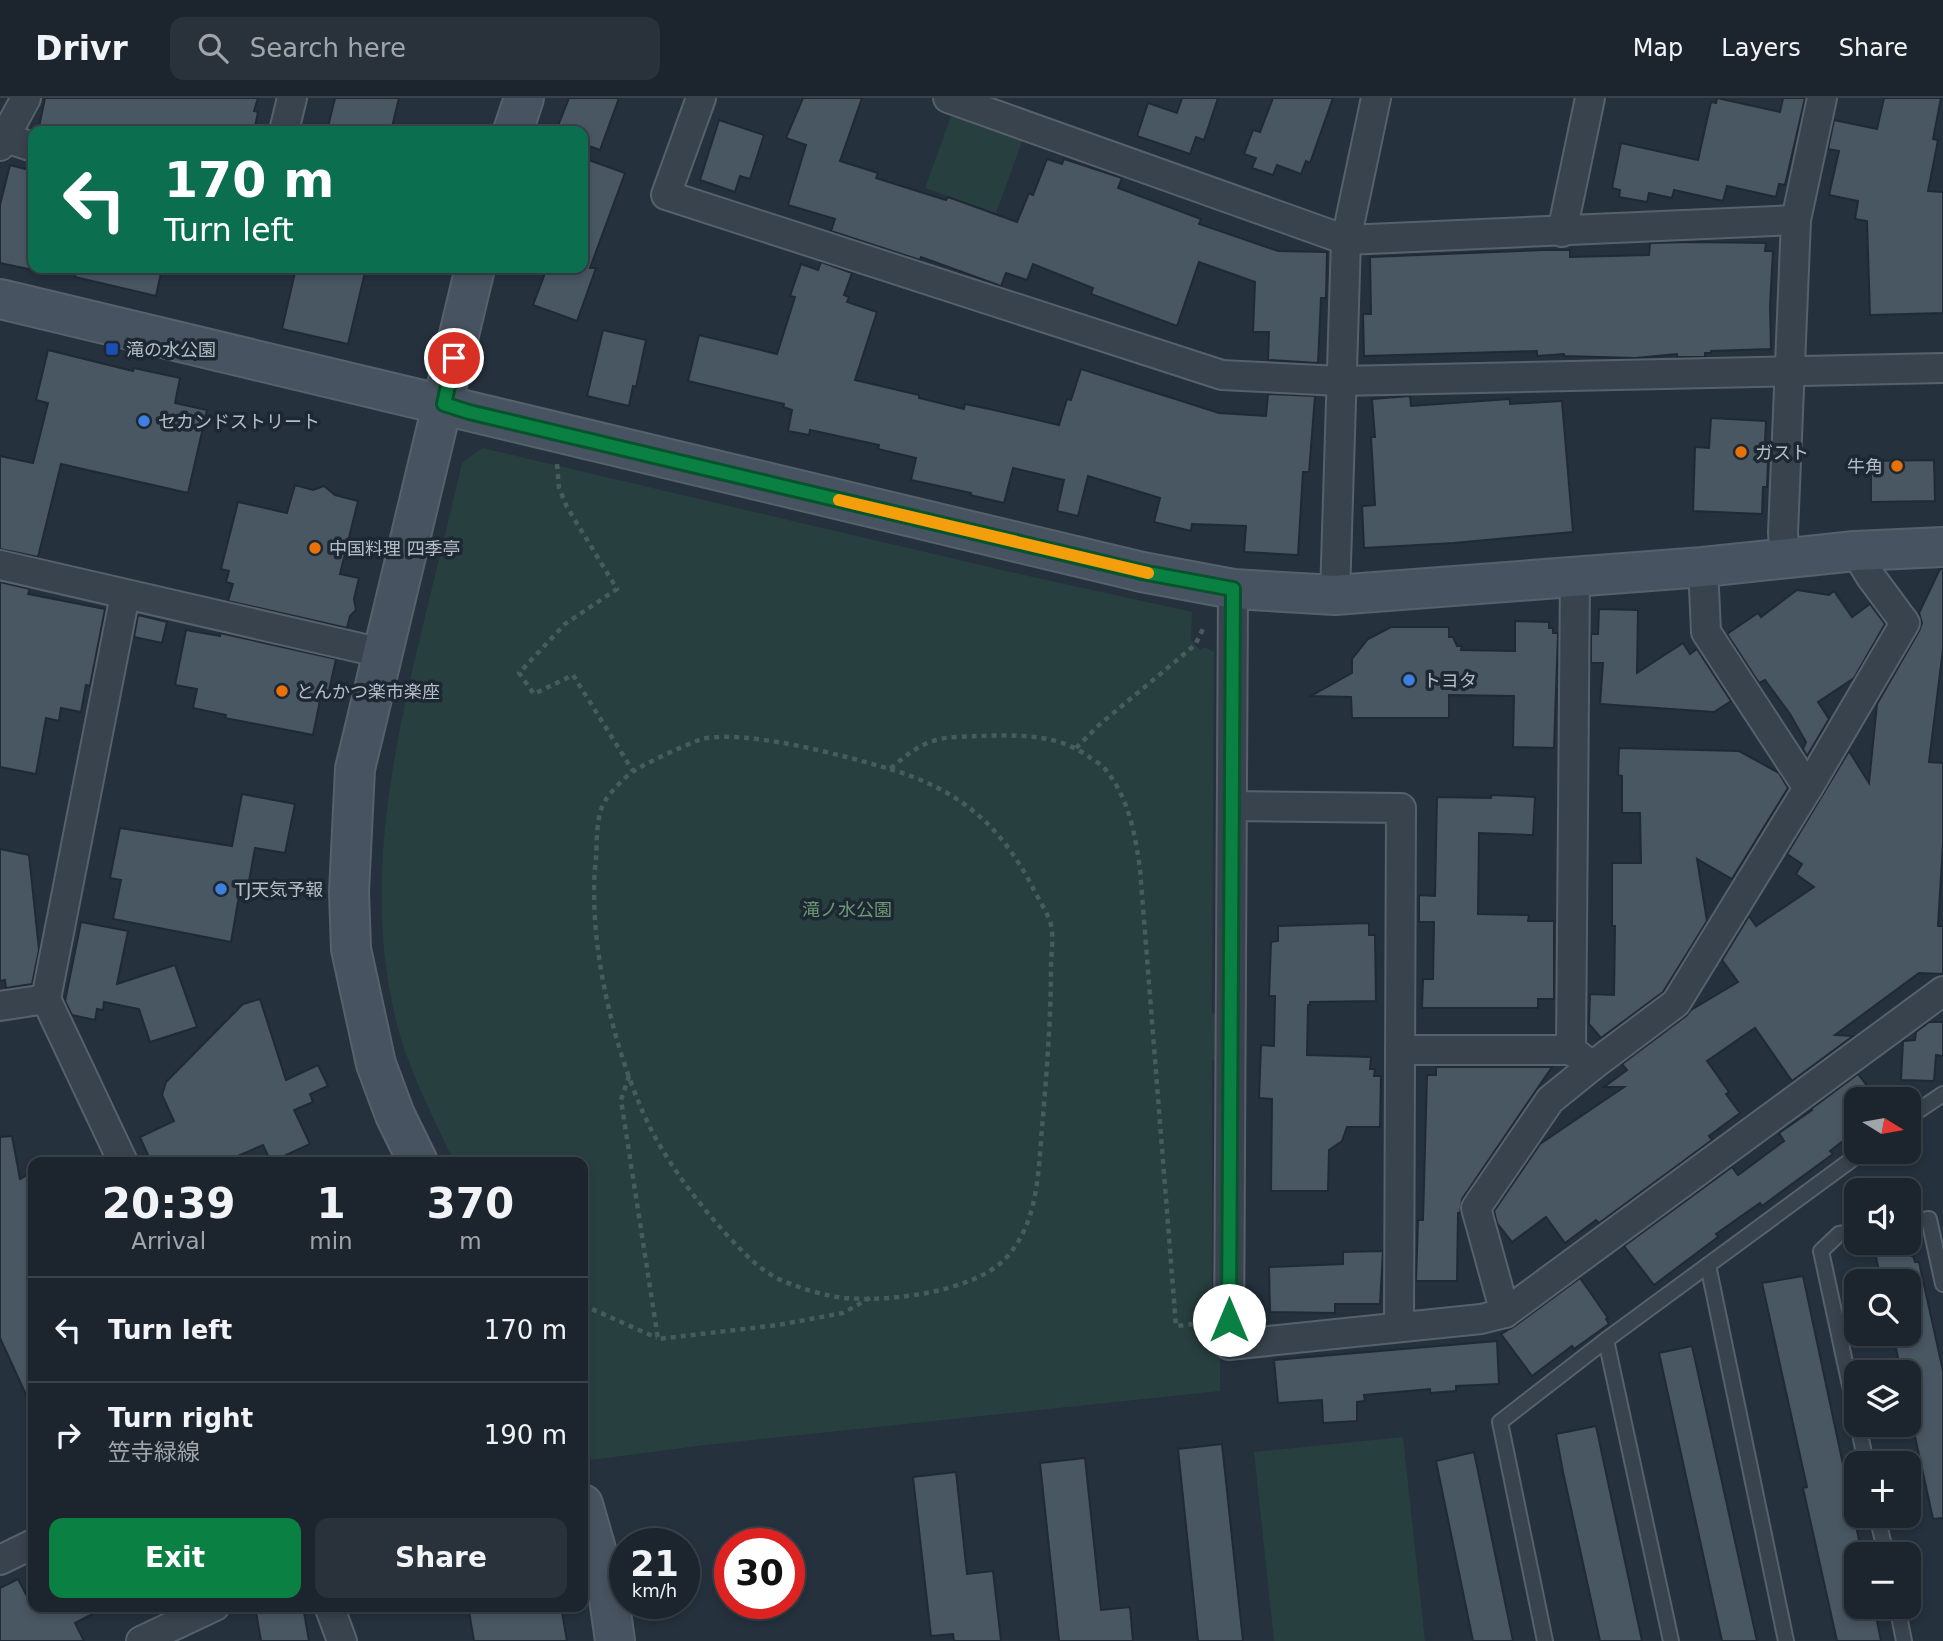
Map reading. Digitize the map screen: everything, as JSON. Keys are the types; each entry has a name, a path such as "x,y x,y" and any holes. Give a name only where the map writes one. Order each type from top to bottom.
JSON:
{"street":[{"path":"26,98 2,140 28,146"},
{"path":"285,126 292,98"},
{"path":"515,126 524,98"},
{"path":"701,98 666,195 1222,375 1340,381 1943,368"},
{"path":"948,98 1346,240 1796,220"},
{"path":"1335,595 1346,240 1376,98"},
{"path":"1562,232 1590,98"},
{"path":"1785,560 1783,533 1796,220 1822,98"},
{"path":"416,1157 395,1115 376,1063 351,948 349,892 355,769 474,273"},
{"path":"0,299 1129,569 1233,589 1335,595 1703,567 1855,551 1943,547"},
{"path":"1505,1313 1476,1208 1582,1058 1676,1003 1905,623 1855,551"},
{"path":"0,565 382,653"},
{"path":"1703,567 1706,632 1808,788"},
{"path":"1574,577 1582,1058"},
{"path":"1233,589 1229,1345 1482,1319 1505,1313 1943,991"},
{"path":"121,1157 46,999 125,595"},
{"path":"1232,806 1401,808 1399,1327"},
{"path":"0,1006 46,999"},
{"path":"1400,1050 1582,1058"},
{"path":"588,1521 608,1591 615,1641"},
{"path":"0,1560 28,1546"},
{"path":"141,1641 202,1612"},
{"path":"332,1612 342,1641"}],"lane":[{"path":"1922,1108 1943,1094"},
{"path":"1545,1641 1500,1422 1606,1340 1846,1164"},
{"path":"1921,1220 1929,1219 1943,1284"},
{"path":"1844,1233 1839,1234 1821,1251 1844,1360"},
{"path":"1708,1265 1787,1641"},
{"path":"1606,1340 1671,1641"},
{"path":"1900,1619 1904,1641"}],"path":[{"path":"556,459 559,488 567,507 617,589 565,624 519,673 534,694 573,675 633,771"},
{"path":"1076,748 1099,725 1195,645"},
{"path":"890,769 910,752 932,741 951,737 1019,735 1054,740 1076,748 1104,768 1128,809 1135,831 1140,869 1176,1326 1212,1322"},
{"path":"729,737 765,740 890,769 942,788 984,818 1027,876 1051,925 1051,997 1035,1198 1020,1241 1002,1263 976,1280 924,1293 870,1298 834,1297 790,1284 762,1271 692,1193 665,1153 642,1112 613,1023 599,952 593,884 604,803 633,771 701,740 729,737"},
{"path":"629,1075 621,1100 658,1339"},
{"path":"588,1307 658,1339 778,1325 843,1313 870,1298"}],"green space":[{"path":"953,111 1024,136 996,213 925,188"},
{"name":"滝ノ水公園","path":"482,448 1192,612 1191,640 1200,650 1205,647 1214,652 1212,1013 1221,1014 1220,1059 1212,1060 1212,1351 1220,1352 1220,1391 705,1445 591,1460 588,1453 588,1157 452,1157 407,1057 396,1020 387,972 382,923 382,874 391,777 421,633 462,463"},
{"path":"1403,1437 1425,1641 1274,1641 1254,1452"}],"building":[{"path":"45,98 258,98 254,111 258,112 255,126 39,126"},
{"path":"335,98 399,98 392,126 328,126"},
{"path":"569,98 619,98 600,150 588,146 588,126 558,126"},
{"path":"803,98 862,98 840,161 878,173 876,178 946,200 948,197 1017,222 1029,193 1033,195 1047,159 1062,164 1064,159 1122,178 1118,188 1201,219 1199,224 1278,251 1327,252 1326,298 1321,298 1318,363 1268,360 1269,332 1253,332 1255,282 1199,262 1177,326 1091,294 1093,288 1033,264 1027,280 1006,273 1001,286 921,257 920,260 831,231 835,219 788,205 806,145 786,138"},
{"path":"1182,98 1218,98 1204,140 1196,137 1190,154 1137,136 1148,103 1177,113"},
{"path":"1273,98 1333,98 1310,163 1306,161 1301,174 1277,165 1273,175 1252,168 1256,158 1244,154 1253,130 1260,132"},
{"path":"1717,98 1780,112 1783,98 1805,98 1785,185 1779,184 1776,197 1727,186 1723,201 1674,190 1672,198 1649,193 1647,202 1619,197 1620,190 1612,188 1621,143 1698,160 1711,102 1716,103"},
{"path":"1884,98 1941,98 1933,139 1938,140 1928,191 1943,192 1943,313 1870,315 1867,221 1855,219 1858,201 1829,195 1839,151 1828,149 1834,120 1877,129"},
{"path":"719,120 764,135 750,179 740,176 735,192 700,180"},
{"path":"588,160 625,173 590,268 596,268 577,321 533,305 545,273 588,273"},
{"path":"10,165 28,170 28,269 0,263 0,205"},
{"path":"1650,243 1766,243 1765,251 1773,251 1771,349 1711,351 1705,353 1705,357 1677,357 1677,354 1635,358 1564,354 1537,356 1537,351 1364,356 1363,314 1371,314 1370,257 1544,250 1570,250 1570,257 1649,255"},
{"path":"821,262 852,273 844,295 849,297 847,302 877,312 855,380 919,395 919,398 964,409 965,404 1059,425 1081,369 1219,413 1266,416 1268,394 1315,396 1309,472 1303,472 1298,555 1244,552 1246,526 1192,524 1191,531 1154,522 1160,498 1088,476 1078,516 1057,511 1064,480 1013,468 1004,503 911,480 916,458 878,449 879,445 810,430 809,435 788,431 792,410 783,407 784,404 688,381 699,335 777,354 795,297 790,296 801,264 818,270"},
{"path":"75,273 161,273 156,296 75,277"},
{"path":"295,273 365,273 348,344 282,329"},
{"path":"603,330 646,340 629,406 587,396"},
{"path":"48,350 133,371 134,368 180,378 175,403 207,410 188,493 61,464 38,557 0,549 0,456 33,463 48,403 36,400"},
{"path":"1410,396 1411,406 1510,399 1510,404 1562,401 1573,532 1364,548 1362,506 1375,505 1372,399"},
{"path":"1711,418 1766,421 1764,461 1768,462 1767,487 1763,487 1762,514 1693,511 1695,447 1709,448"},
{"path":"1934,460 1935,501 1871,502 1871,461"},
{"path":"295,485 313,490 324,486 335,495 358,501 340,574 359,578 354,599 356,610 350,616 347,628 228,601 233,584 226,582 229,571 221,569 238,502 287,513"},
{"path":"1940,569 1943,569 1943,649 1929,762 1943,763 1943,844 1938,926 1943,926 1943,974 1919,973 1835,1035 1853,1036 1792,1081 1755,1028 1707,1061 1740,1113 1709,1136 1712,1140 1599,1223 1596,1220 1565,1243 1546,1217 1512,1242 1497,1223 1494,1211 1540,1144 1624,1087 1604,1087 1627,1070 1622,1064 1691,1010 1738,982 1722,960 1749,916 1756,926 1814,887 1796,874 1802,864 1787,854 1849,751 1869,783 1877,704 1919,631 1922,623 1919,613"},
{"path":"0,582 30,589 28,594 105,609 90,686 86,685 81,712 61,708 59,721 46,718 36,774 0,767"},
{"path":"1797,590 1829,595 1834,591 1852,617 1870,604 1885,624 1854,678 1818,702 1829,719 1807,756 1803,749 1806,742 1790,714 1765,680 1759,683 1727,634 1758,613 1761,617"},
{"path":"1599,609 1638,610 1637,673 1683,643 1690,654 1697,649 1731,701 1714,712 1600,704 1603,663 1591,663 1591,634 1598,634"},
{"path":"138,615 167,622 162,643 134,637"},
{"path":"1515,621 1549,622 1553,633 1558,633 1554,748 1513,747 1514,696 1449,695 1449,718 1352,718 1351,697 1311,696 1352,673 1352,659 1368,639 1391,627 1449,627 1449,637 1453,637 1457,646 1462,646 1461,650 1515,651"},
{"path":"186,630 220,636 220,633 336,659 329,691 322,690 313,735 225,718 226,715 193,708 197,689 175,685"},
{"path":"1619,748 1739,751 1779,773 1788,788 1732,879 1697,859 1707,921 1663,992 1601,1038 1589,1024 1590,994 1614,995 1612,863 1641,863 1640,813 1622,813 1622,776 1618,775"},
{"path":"242,794 295,804 285,853 255,848 246,898 239,896 231,942 113,919 121,880 110,878 120,828 232,846"},
{"path":"1491,795 1535,797 1533,835 1479,833 1478,914 1529,915 1528,921 1554,921 1554,999 1538,999 1538,1008 1422,1008 1423,979 1433,979 1434,922 1419,922 1419,895 1435,896 1437,797 1491,798"},
{"path":"0,849 29,855 39,950 32,984 6,988 5,980 0,981"},
{"path":"81,922 128,931 117,984 175,965 197,1027 150,1042 139,1009 104,1002 103,1010 97,1009 95,1020 72,1015 65,1001"},
{"path":"1369,923 1369,935 1375,935 1376,1001 1310,1002 1307,1055 1371,1057 1370,1069 1375,1069 1374,1076 1381,1076 1380,1127 1347,1127 1342,1141 1329,1150 1328,1191 1271,1191 1272,1099 1259,1098 1261,1045 1274,1046 1275,996 1269,996 1271,942 1278,941 1278,926"},
{"path":"260,999 286,1080 318,1065 328,1086 310,1094 313,1102 294,1110 310,1144 282,1157 269,1157 263,1145 235,1157 149,1157 140,1137 174,1121 162,1095 166,1082 243,1004"},
{"path":"1929,1022 1943,1022 1943,1056 1936,1055 1934,1081 1901,1080 1903,1041 1915,1040 1916,1032"},
{"path":"1436,1067 1552,1067 1462,1199 1458,1213 1457,1281 1416,1281 1418,1220 1423,1220 1427,1075 1436,1075"},
{"path":"1858,1074 1868,1087 1844,1087 1844,1140 1830,1151 1833,1154 1762,1206 1760,1203 1716,1234 1718,1237 1654,1285 1624,1246 1732,1167 1738,1175 1784,1141 1779,1133"},
{"path":"12,1136 20,1179 28,1175 28,1399 0,1338 0,1137"},
{"path":"1383,1251 1380,1304 1335,1304 1335,1313 1270,1312 1269,1267 1343,1264 1343,1252"},
{"path":"1876,1255 1911,1255 1915,1262 1919,1262 1921,1269 1879,1269"},
{"path":"1921,1271 1943,1371 1943,1518 1933,1519 1921,1464 1921,1451 1918,1451 1915,1437 1921,1437 1921,1360 1898,1360 1896,1346 1921,1346"},
{"path":"1803,1276 1844,1469 1844,1528 1856,1528 1859,1542 1844,1542 1844,1619 1877,1619 1881,1641 1837,1641 1803,1488 1807,1487 1762,1283"},
{"path":"1580,1278 1608,1318 1606,1319 1609,1324 1574,1349 1572,1346 1532,1376 1501,1334"},
{"path":"1497,1341 1499,1384 1456,1386 1456,1391 1430,1393 1430,1389 1364,1395 1365,1401 1357,1402 1357,1421 1323,1423 1322,1400 1278,1403 1274,1360"},
{"path":"1692,1346 1757,1641 1722,1641 1659,1353"},
{"path":"1596,1426 1642,1641 1600,1641 1563,1472 1556,1434"},
{"path":"1222,1444 1243,1641 1198,1641 1178,1449"},
{"path":"1474,1452 1513,1641 1473,1641 1436,1461"},
{"path":"1085,1458 1101,1610 1130,1607 1133,1641 1059,1641 1040,1463"},
{"path":"956,1472 967,1574 993,1571 1001,1641 954,1641 953,1634 931,1636 913,1477"},
{"path":"18,1579 28,1598 28,1612 96,1612 75,1623 84,1641 0,1641 0,1588"},
{"path":"256,1612 304,1612 309,1641 261,1641"},
{"path":"469,1612 562,1612 567,1641 474,1641"}],"slow traffic":[{"path":"839,500 1148,573"}],"place":[{"name":"滝の水公園","path":"112,349"},
{"name":"セカンドストリート","path":"144,421"},
{"name":"ガスト","path":"1741,452"},
{"name":"牛角","path":"1897,466"},
{"name":"中国料理 四季亭","path":"315,548"},
{"name":"トヨタ","path":"1409,680"},
{"name":"とんかつ楽市楽座","path":"282,691"},
{"name":"TJ天気予報","path":"221,889"}],"route":[{"path":"454,358 444,404 469,412 1142,572 1233,589 1229,1320"}]}
